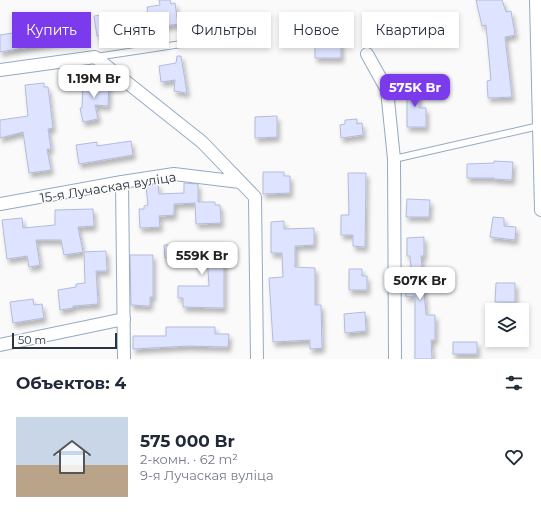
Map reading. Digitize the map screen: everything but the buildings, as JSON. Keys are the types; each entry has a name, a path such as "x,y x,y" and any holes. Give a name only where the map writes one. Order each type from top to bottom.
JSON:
{"street":[{"path":"536,0 541,210"},
{"path":"367,54 387,90 394,159 395,359"},
{"path":"0,70 95,57 202,142 255,197 258,359"},
{"name":"15-я Лучаская вуліца","path":"0,204 174,174 240,182"},
{"path":"122,182 124,359"},
{"path":"0,345 124,319"}],"lane":[{"path":"95,57 177,45"},
{"path":"394,159 539,126"}]}
